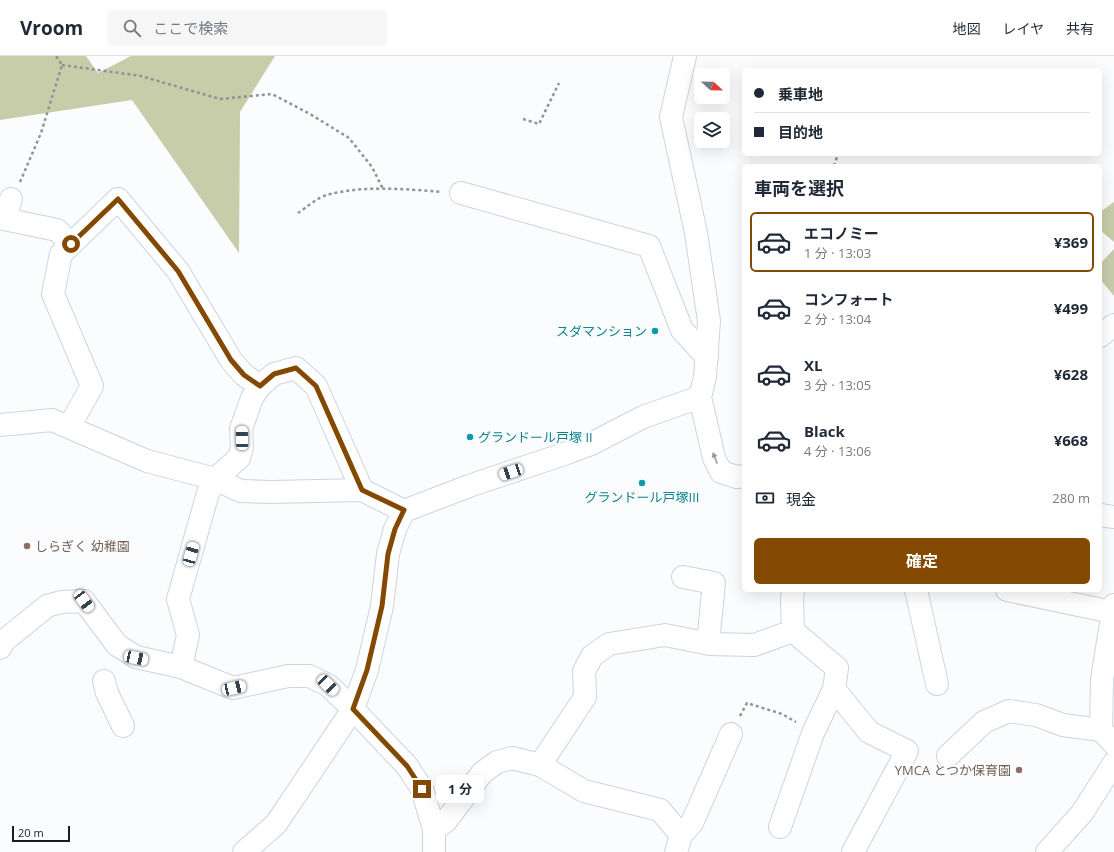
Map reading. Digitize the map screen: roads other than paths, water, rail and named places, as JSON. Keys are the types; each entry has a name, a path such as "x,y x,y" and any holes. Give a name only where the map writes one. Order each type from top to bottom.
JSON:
{"street":[{"path":"686,56 671,117 696,233 709,321 705,377 700,397 714,458 721,472 737,477 742,476"},
{"path":"461,193 649,246 682,330 707,357"},
{"path":"10,199 4,219 57,230 71,244"},
{"path":"69,426 92,386 53,294 61,254 118,199 178,271 231,360 244,375 260,386"},
{"path":"1102,334 1114,325"},
{"path":"181,667 188,636 178,599 208,493 215,479 239,458 242,447 241,429 252,398 260,386 274,374 296,368 316,386 362,490"},
{"path":"244,852 276,824 353,709 367,670 382,606 388,554 395,529 404,510 591,444 643,416 700,397"},
{"path":"0,425 52,420 69,426 147,461 215,479 241,491 272,492 362,490 404,510"},
{"path":"1102,515 1114,517"},
{"path":"683,577 714,583 708,643"},
{"path":"780,826 813,733 834,689 837,668 793,631 793,592"},
{"path":"916,592 937,684"},
{"path":"948,756 984,722 1008,711 1036,715 1063,725 1107,737 1102,679 1113,608 1019,592"},
{"path":"0,648 4,641 47,606 61,602 84,601 117,645 136,658 181,667 234,688 288,676 309,676 328,685 407,766 422,789 434,828 434,852"},
{"path":"540,765 585,697 584,672 592,656 608,644 665,635 708,643 754,645 793,631"},
{"path":"104,681 123,726"},
{"path":"834,689 870,732 908,750 853,852"},
{"path":"434,828 446,821 482,773 497,762 512,758 540,765 584,791 660,810 679,843 692,823 731,734"},
{"path":"1047,852 1082,813 1114,763"}],"place":[{"name":"スダマンション","path":"655,331"},
{"name":"グランドール戸塚 II","path":"470,437"},
{"name":"グランドール戸塚III","path":"642,483"},
{"name":"しらぎく 幼稚園","path":"27,546"},
{"name":"YMCA とつか保育園","path":"1019,770"}]}
